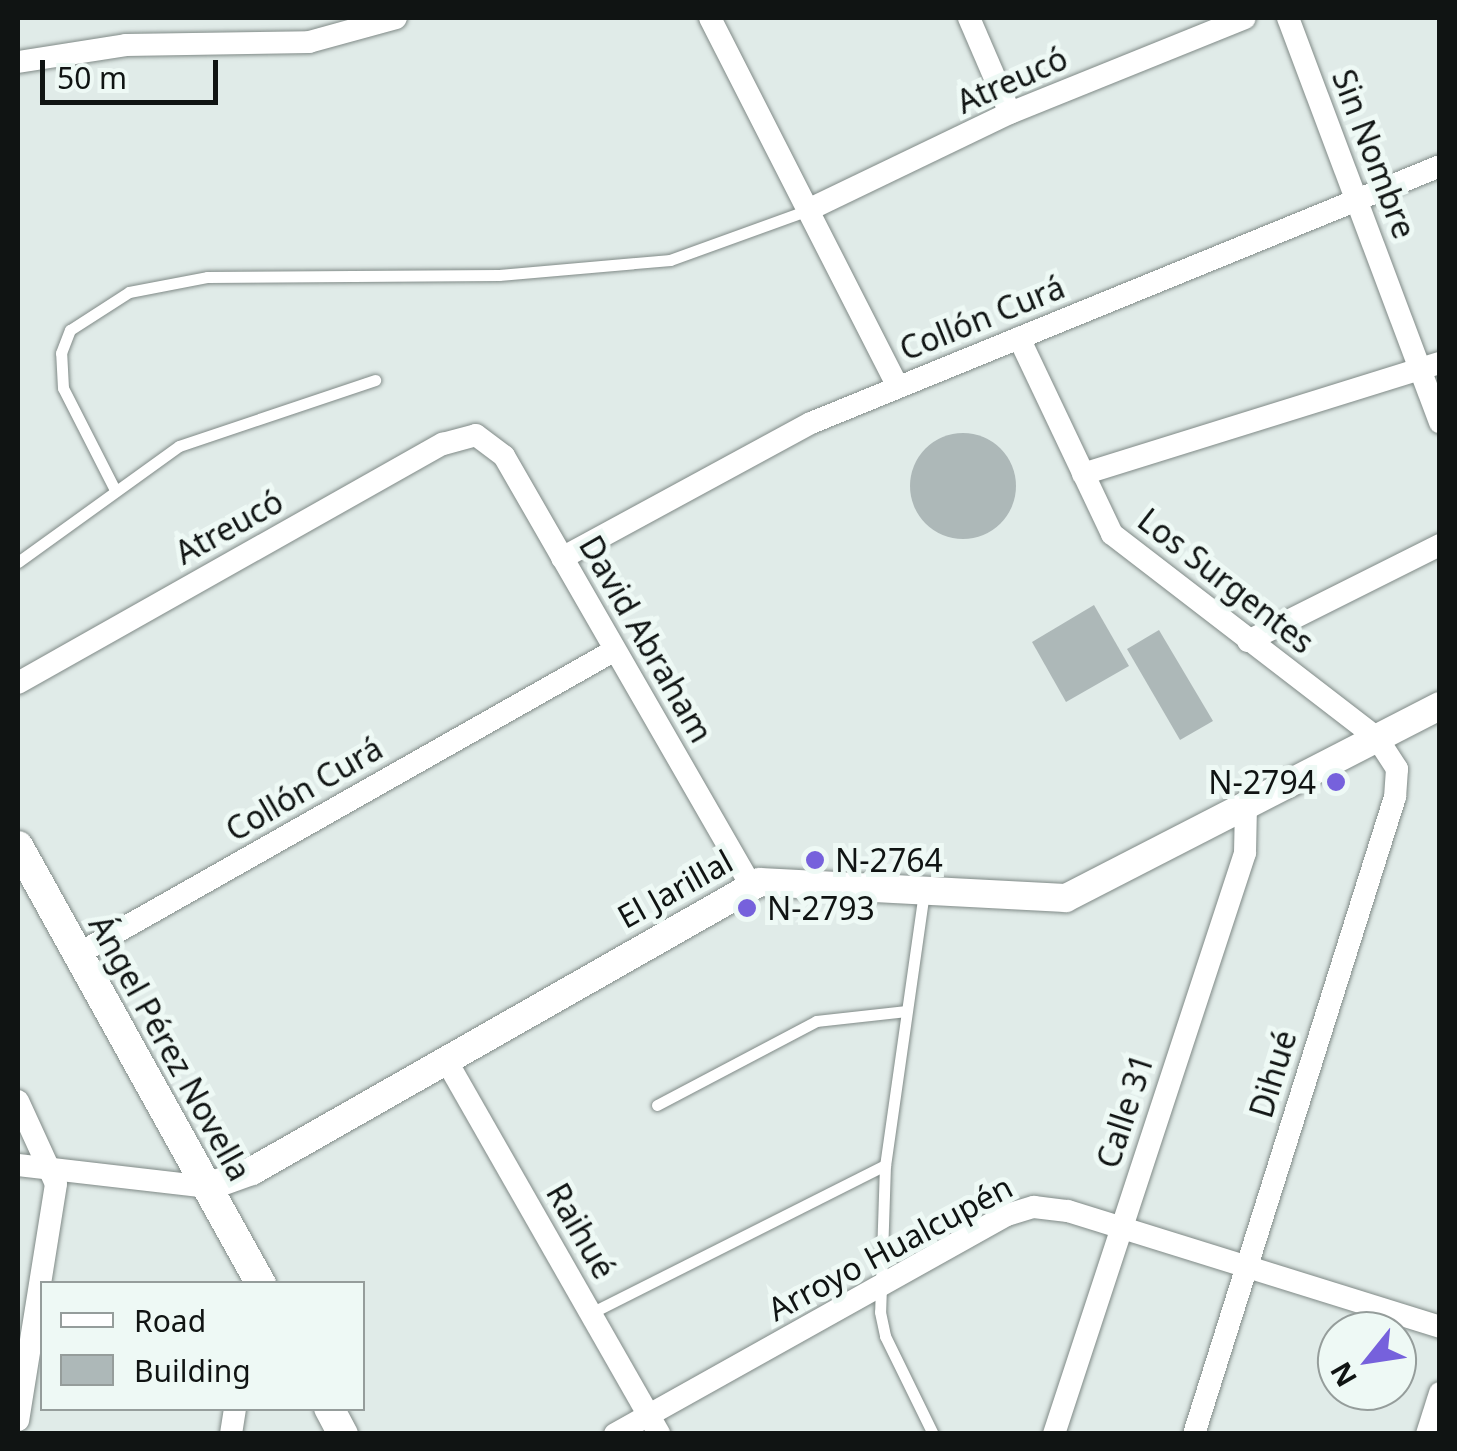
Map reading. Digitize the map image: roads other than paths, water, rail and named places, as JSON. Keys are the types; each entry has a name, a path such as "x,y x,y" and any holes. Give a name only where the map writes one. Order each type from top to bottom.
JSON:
{"main road":[{"name":"Ángel Pérez Novella","path":"18,846 258,1281"},
{"path":"331,1411 343,1434"}],"street":[{"path":"18,62 126,45 310,42 396,18"},
{"path":"710,18 898,387"},
{"path":"968,18 1010,113"},
{"name":"Atreucó","path":"808,210 1010,113 1245,18"},
{"name":"Sin Nombre","path":"1288,18 1356,200 1430,366 1440,422"},
{"name":"Collón Curá","path":"562,558 778,438 1440,166"},
{"name":"Los Surgentes","path":"1019,338 1083,474 1123,546 1376,738"},
{"path":"1083,474 1430,366"},
{"name":"Atreucó","path":"18,683 443,444 476,436"},
{"name":"David Abraham","path":"476,436 498,448 750,886"},
{"path":"1248,641 1440,545"},
{"name":"Collón Curá","path":"78,954 615,650"},
{"name":"El Jarillal","path":"18,1165 207,1187 252,1171 750,886 782,879 1066,898 1440,706"},
{"name":"Dihué","path":"1194,1434 1397,788 1397,769 1376,738"},
{"name":"Calle 31","path":"1054,1434 1245,852 1246,807"},
{"name":"Raihué","path":"446,1060 654,1424"},
{"path":"18,1101 54,1170 56,1199 42,1281"},
{"name":"Arroyo Hualcupén","path":"614,1434 654,1424 881,1286 1034,1206 1121,1228 1440,1328"},
{"path":"18,1420 40,1292"},
{"path":"1427,1434 1440,1393"}],"lane":[{"path":"114,488 63,388 61,353 70,330 129,292 207,277 500,275 670,260 808,210"},
{"path":"18,562 114,488 212,430 375,380"},
{"path":"924,890 885,1165 881,1286 885,1336 933,1434"},
{"path":"656,1105 816,1021 906,1011"},
{"path":"591,1313 885,1165"}],"place":[{"name":"N-2794","path":"1336,782"},
{"name":"N-2764","path":"815,860"},
{"name":"N-2793","path":"747,908"}]}
